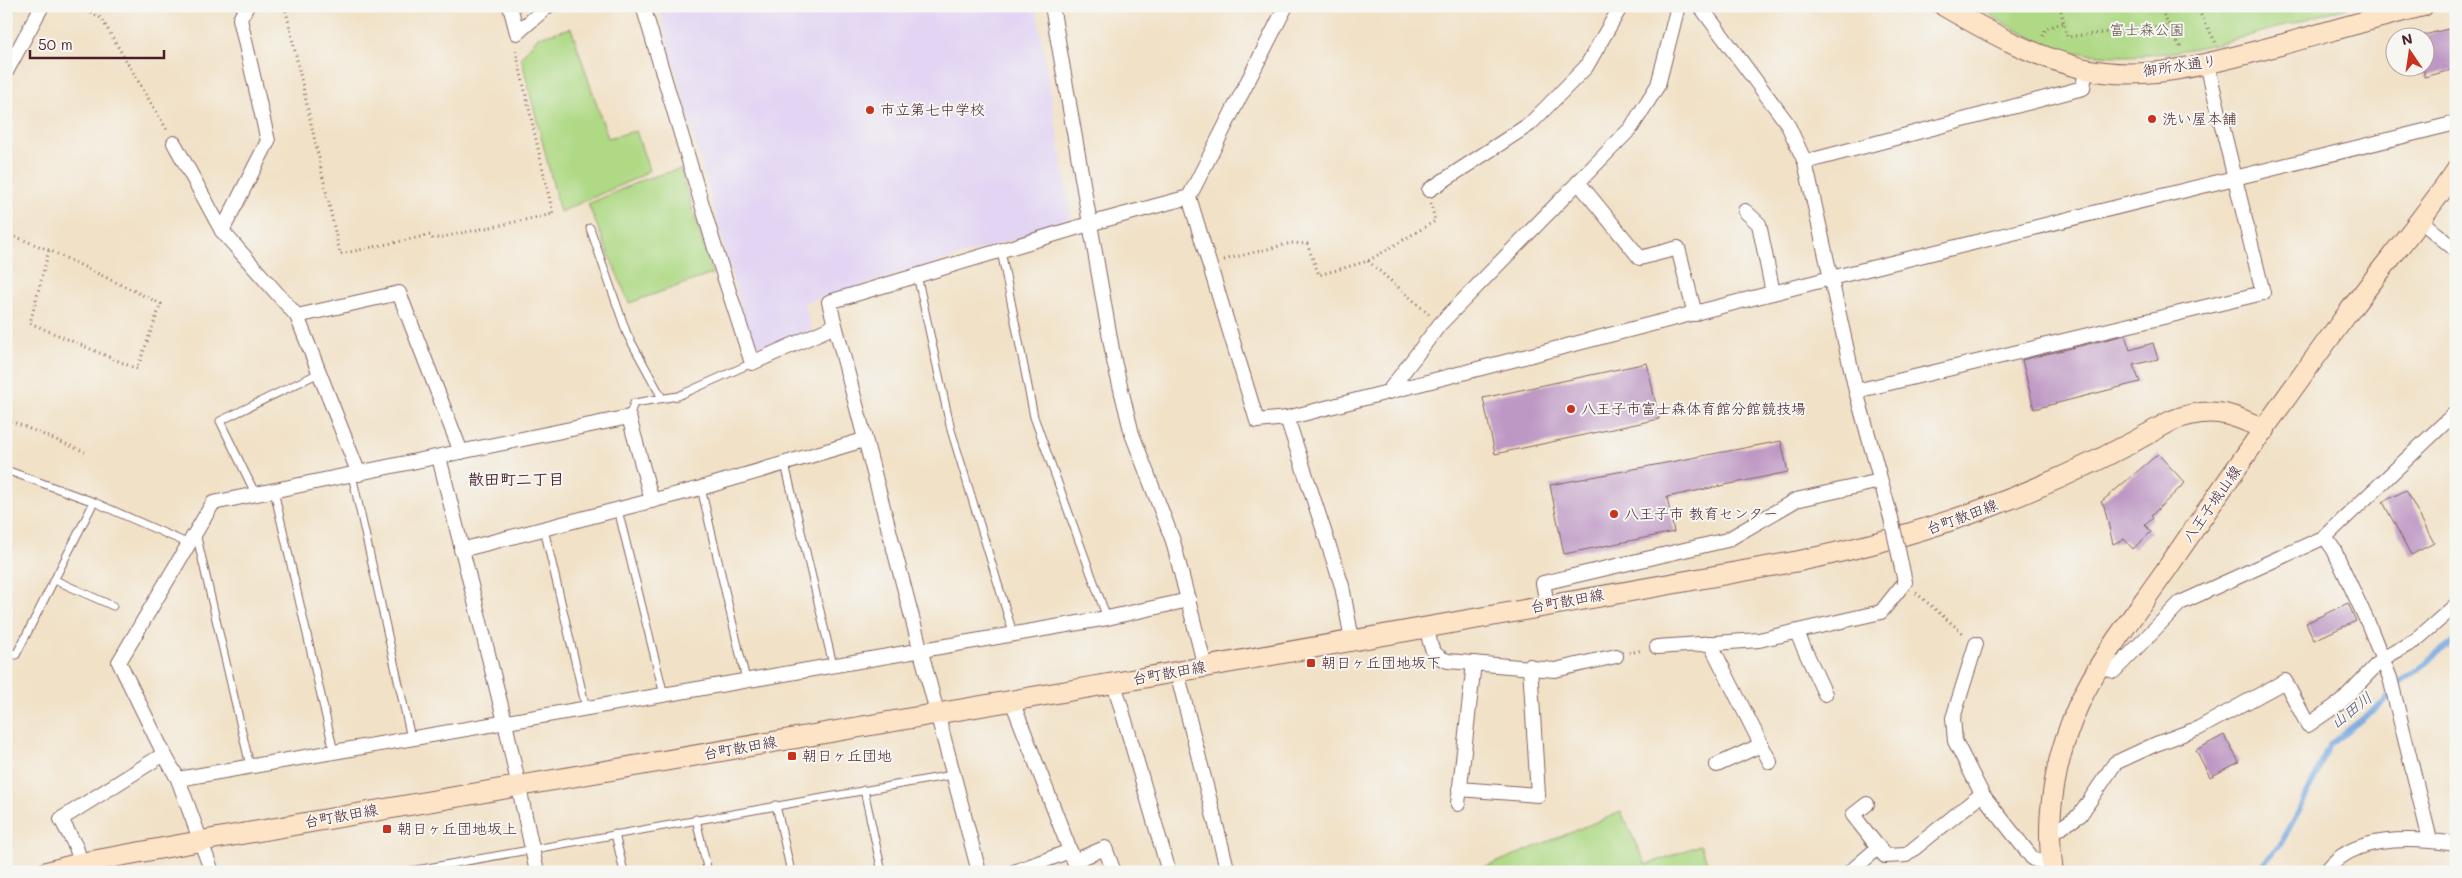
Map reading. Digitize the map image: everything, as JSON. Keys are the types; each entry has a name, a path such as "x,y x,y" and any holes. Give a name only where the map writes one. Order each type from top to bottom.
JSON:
{"street":[{"path":"6,72 42,6"},
{"path":"222,231 268,140 240,19 247,6"},
{"path":"510,6 517,33 548,6"},
{"path":"643,6 714,246 752,363 835,326"},
{"path":"1052,6 1114,361 1132,434 1173,541 1205,667"},
{"path":"1286,6 1189,197 1257,421 1287,418 1831,278 2456,123"},
{"path":"1429,190 1530,124 1586,67 1620,6"},
{"path":"1388,392 1440,324 1631,128 1658,85 1678,6"},
{"path":"1657,647 1759,640 1797,633 1881,612 1905,582 1891,518 1856,391 1805,162 1787,122 1700,6"},
{"name":"御所水通り","path":"1944,6 2015,46 2086,69 2123,72 2157,72 2207,64 2412,8"},
{"path":"1856,391 2263,293 2207,64"},
{"path":"1805,162 2083,88 2086,69"},
{"path":"174,144 222,231 297,316 355,474"},
{"name":"八王子城山線","path":"2052,868 2051,831 2056,772 2060,754 2078,706 2100,665 2214,499 2349,312 2421,221 2456,171"},
{"path":"1578,182 1640,258 1678,248 1695,314"},
{"path":"979,872 919,650 829,302 1089,224 1189,197"},
{"path":"1745,211 1759,224 1773,293"},
{"path":"2421,221 2456,250"},
{"path":"297,316 399,293 461,452"},
{"name":"台町散田線","path":"47,872 81,863 200,841 1012,701 1547,604 1799,561 1903,537 1978,512 2064,478 2171,421 2189,414 2208,412 2226,414 2240,417 2265,430"},
{"path":"2100,665 2114,671 2180,603 2325,537 2456,412"},
{"path":"212,872 178,779 119,662 213,503 274,492 629,417 652,501"},
{"path":"1287,418 1342,586 1352,640"},
{"path":"461,550 701,488 864,440"},
{"path":"439,457 505,722 537,872"},
{"path":"1547,604 1543,584 1727,540 1796,500 1880,481"},
{"path":"2325,537 2334,550 2368,623 2390,678 2430,840"},
{"path":"178,779 1107,618 1189,600"},
{"path":"2051,831 2062,827 2080,815 2115,763 2156,744 2199,728 2285,681 2308,724 2341,702 2382,658 2416,640 2450,608 2456,605"},
{"path":"1427,627 1432,651 1438,658 1448,661 1530,666 1555,670 1616,656"},
{"path":"1797,633 1825,694"},
{"path":"1710,643 1770,762"},
{"path":"1976,644 1953,718 1952,729 1955,742 1982,794 2033,859 2052,868"},
{"path":"1458,804 1474,663"},
{"path":"1459,789 1538,795 1530,666"},
{"path":"1177,672 1228,872"},
{"path":"1114,683 1169,872"},
{"path":"1012,701 1074,861 1105,848 1114,872"},
{"path":"1717,765 1761,745"},
{"path":"81,863 76,847 61,818 164,754"},
{"path":"1867,804 1853,815 1885,856 1906,855 1982,794"},
{"path":"2326,872 2331,864 2349,851 2374,843 2430,840 2456,844"},
{"path":"1850,872 1879,847"},
{"path":"1014,872 1070,851"}],"lane":[{"path":"590,228 626,334 662,398"},
{"path":"1001,251 1034,417 1107,618"},
{"path":"916,275 951,430 1013,633"},
{"path":"629,417 634,403 678,396 752,363"},
{"path":"256,495 220,420 319,373"},
{"path":"785,464 833,665"},
{"path":"6,470 192,538 250,766"},
{"path":"355,474 411,738"},
{"path":"701,488 746,680"},
{"path":"274,492 334,752"},
{"path":"6,650 16,655 94,502"},
{"path":"618,510 664,695"},
{"path":"544,529 586,708"},
{"path":"55,580 113,606"},
{"path":"405,872 434,869 532,848 952,775"},
{"path":"864,790 882,872"},
{"path":"776,806 791,872"},
{"path":"696,819 708,872"},
{"path":"615,834 624,872"}],"path":[{"path":"77,6 101,18 174,144"},
{"path":"285,6 340,254 430,234 433,239 553,214 513,36 517,33"},
{"path":"1988,6 1988,9 2060,7 2067,37 2168,25"},
{"path":"2159,6 2182,51"},
{"path":"2196,6 2218,46"},
{"path":"2041,42 2046,28 2064,23"},
{"path":"1208,264 1291,242 1307,244 1319,275 1368,261 1434,221 1429,190"},
{"path":"6,233 49,250 161,304 137,369 30,323 49,250"},
{"path":"1368,261 1440,324"},
{"path":"6,419 85,452"},
{"path":"1905,582 1933,609 1976,644"},
{"path":"1616,656 1657,647"}],"shaded area":[{"name":"市立第七中学校","path":"658,6 1036,6 1071,214 1068,223 804,303 812,330 758,351 752,348"}],"green space":[{"name":"富士森公園","path":"1976,6 2351,6 2241,38 2201,47 2123,56 2085,54 2050,45 2021,32"},
{"path":"571,28 608,138 636,131 649,170 641,176 560,212 521,57 538,37"},
{"path":"680,169 712,274 629,303 588,204 645,179"},
{"path":"1621,812 1646,865 1700,845 1712,872 1473,872"}],"building":[{"path":"2456,27 2456,69 2434,74 2434,32"},
{"path":"2125,335 2130,350 2153,343 2158,359 2133,365 2140,382 2034,409 2022,360"},
{"name":"八王子市富士森体育館分館競技場","path":"1647,363 1659,419 1495,454 1483,398"},
{"name":"八王子市 教育センター","path":"1781,441 1788,472 1667,497 1674,532 1564,554 1550,485"},
{"path":"2158,454 2185,483 2151,516 2153,518 2145,525 2151,532 2133,549 2124,539 2113,544 2104,506 2101,502"},
{"path":"2406,490 2434,543 2411,555 2383,502"},
{"path":"2348,603 2356,621 2314,640 2306,623"},
{"path":"2224,735 2239,762 2210,777 2196,750"}],"waterway":[{"name":"山田川","path":"2256,872 2280,845 2302,805 2330,744 2383,703 2400,683 2456,639"}],"place":[{"name":"市立第七中学校","path":"870,110"},
{"name":"洗い屋本舗","path":"2152,119"},
{"name":"八王子市富士森体育館分館競技場","path":"1571,409"},
{"name":"八王子市 教育センター","path":"1614,514"},
{"name":"朝日ヶ丘団地坂下","path":"1311,663"},
{"name":"朝日ヶ丘団地","path":"792,756"},
{"name":"朝日ヶ丘団地坂上","path":"387,829"}],"district":[{"name":"散田町二丁目","path":"516,479"}]}
